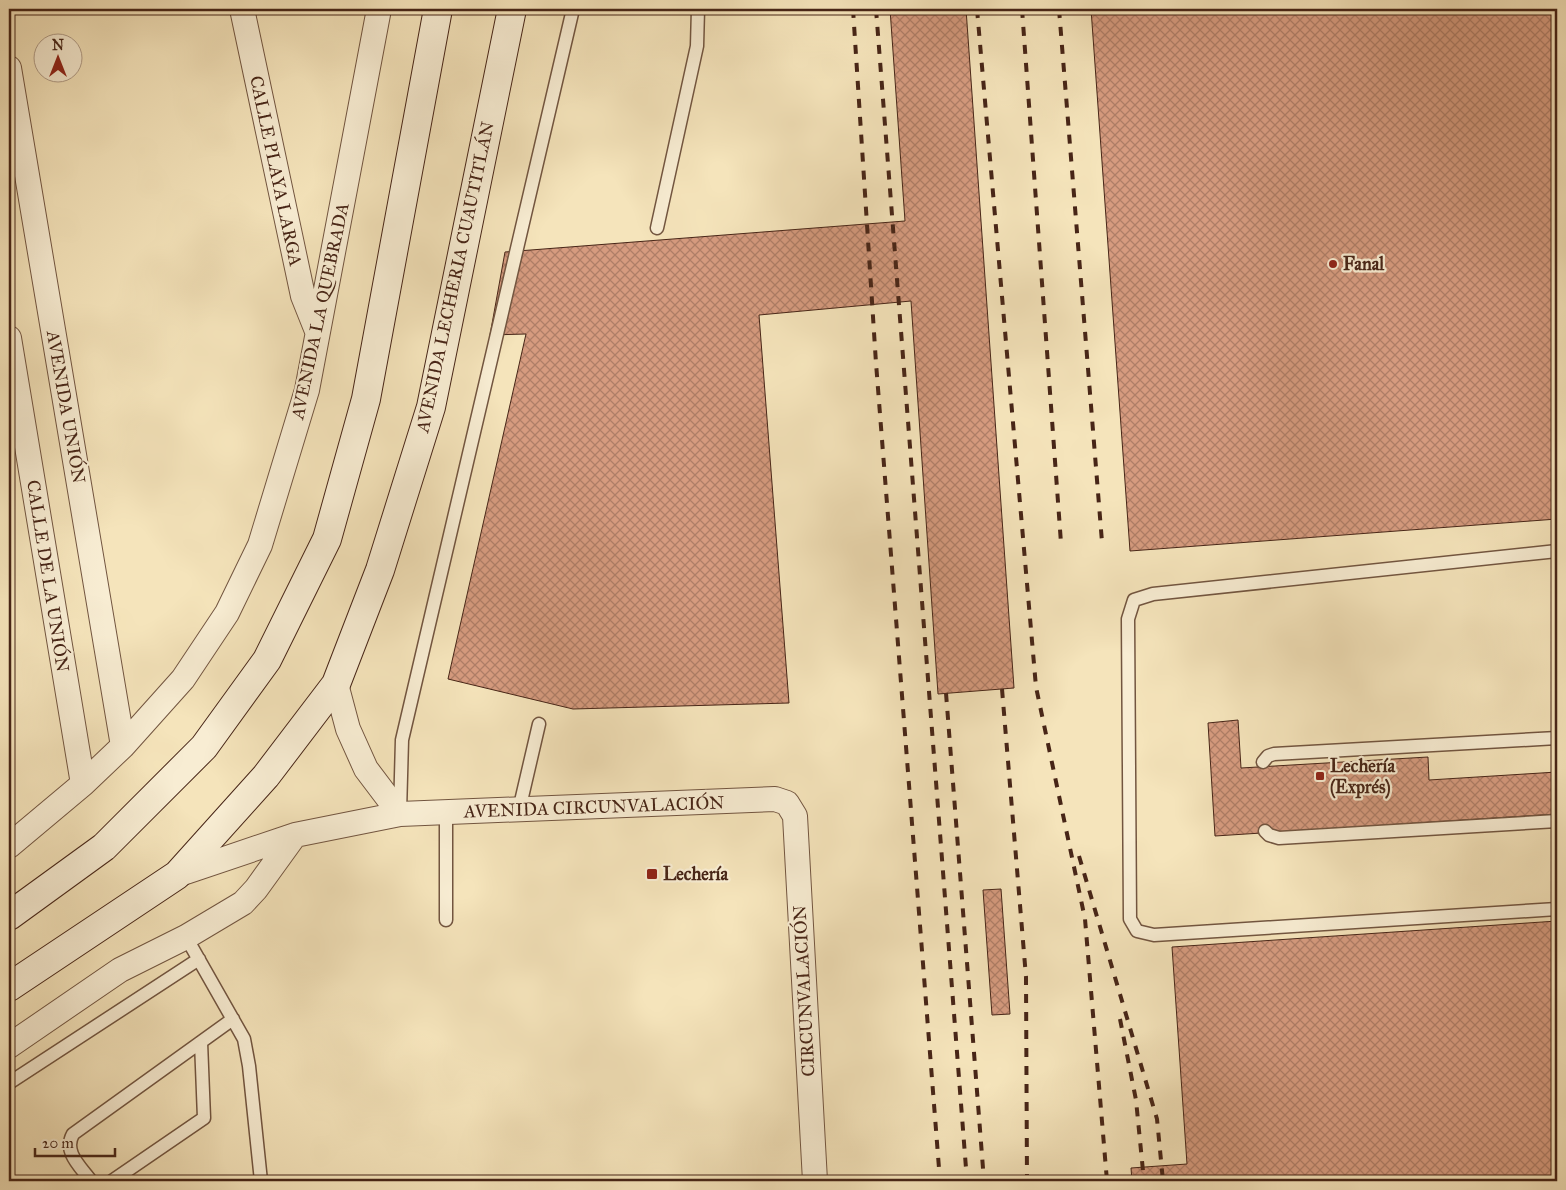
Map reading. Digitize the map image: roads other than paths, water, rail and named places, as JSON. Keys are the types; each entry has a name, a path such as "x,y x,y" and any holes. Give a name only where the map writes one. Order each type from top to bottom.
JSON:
{"main road":[{"path":"9,916 104,847 204,747 267,660 326,539 366,399 438,9"},
{"name":"AVENIDA LECHERIA CUAUTITLÁN","path":"9,988 177,874 266,776 336,684 380,570 430,407 512,9"}],"street":[{"name":"CALLE PLAYA LARGA","path":"242,9 302,296 317,331"},
{"name":"AVENIDA LA QUEBRADA","path":"9,846 83,784 123,746 183,679 227,613 260,545 307,390 379,9"},
{"name":"AVENIDA UNIÓN","path":"9,68 123,746"},
{"name":"CALLE DE LA UNIÓN","path":"9,338 83,784"},
{"path":"336,684 348,729 366,769 400,814"},
{"name":"AVENIDA CIRCUNVALACIÓN","path":"177,874 295,834 400,814 775,799 787,803"},
{"name":"CIRCUNVALACIÓN","path":"787,803 795,816 814,1181"},
{"path":"9,1046 120,970 186,937 243,902 256,889 295,834"}],"lane":[{"path":"400,814 402,740 573,9"},
{"path":"657,228 697,46 698,9"},
{"path":"1557,551 1153,594 1134,600 1128,620 1128,640 1130,919 1137,930 1154,935 1557,909"},
{"path":"519,810 539,724"},
{"path":"1264,762 1268,756 1274,754 1557,738"},
{"path":"446,813 446,920"},
{"path":"1265,830 1269,835 1279,838 1557,821"},
{"path":"186,937 244,1039 249,1066 261,1181"},
{"path":"9,1083 199,959"},
{"path":"91,1181 69,1150 68,1142 73,1134 233,1019"},
{"path":"112,1181 204,1118 201,1042"}],"railway":[{"path":"853,9 876,363 940,1181"},
{"path":"876,9 967,1181"},
{"path":"977,9 1036,687 1085,919 1107,1181"},
{"path":"1022,9 1061,543"},
{"path":"1059,9 1102,542"},
{"path":"1002,689 1026,977 1027,1181"},
{"path":"946,693 984,1181"},
{"path":"1079,856 1157,1119 1163,1181"},
{"path":"1120,1019 1136,1100 1144,1181"}],"place":[{"name":"Fanal","path":"1333,264"},
{"name":"Lechería (Exprés)","path":"1320,776"},
{"name":"Lechería","path":"652,874"}]}
